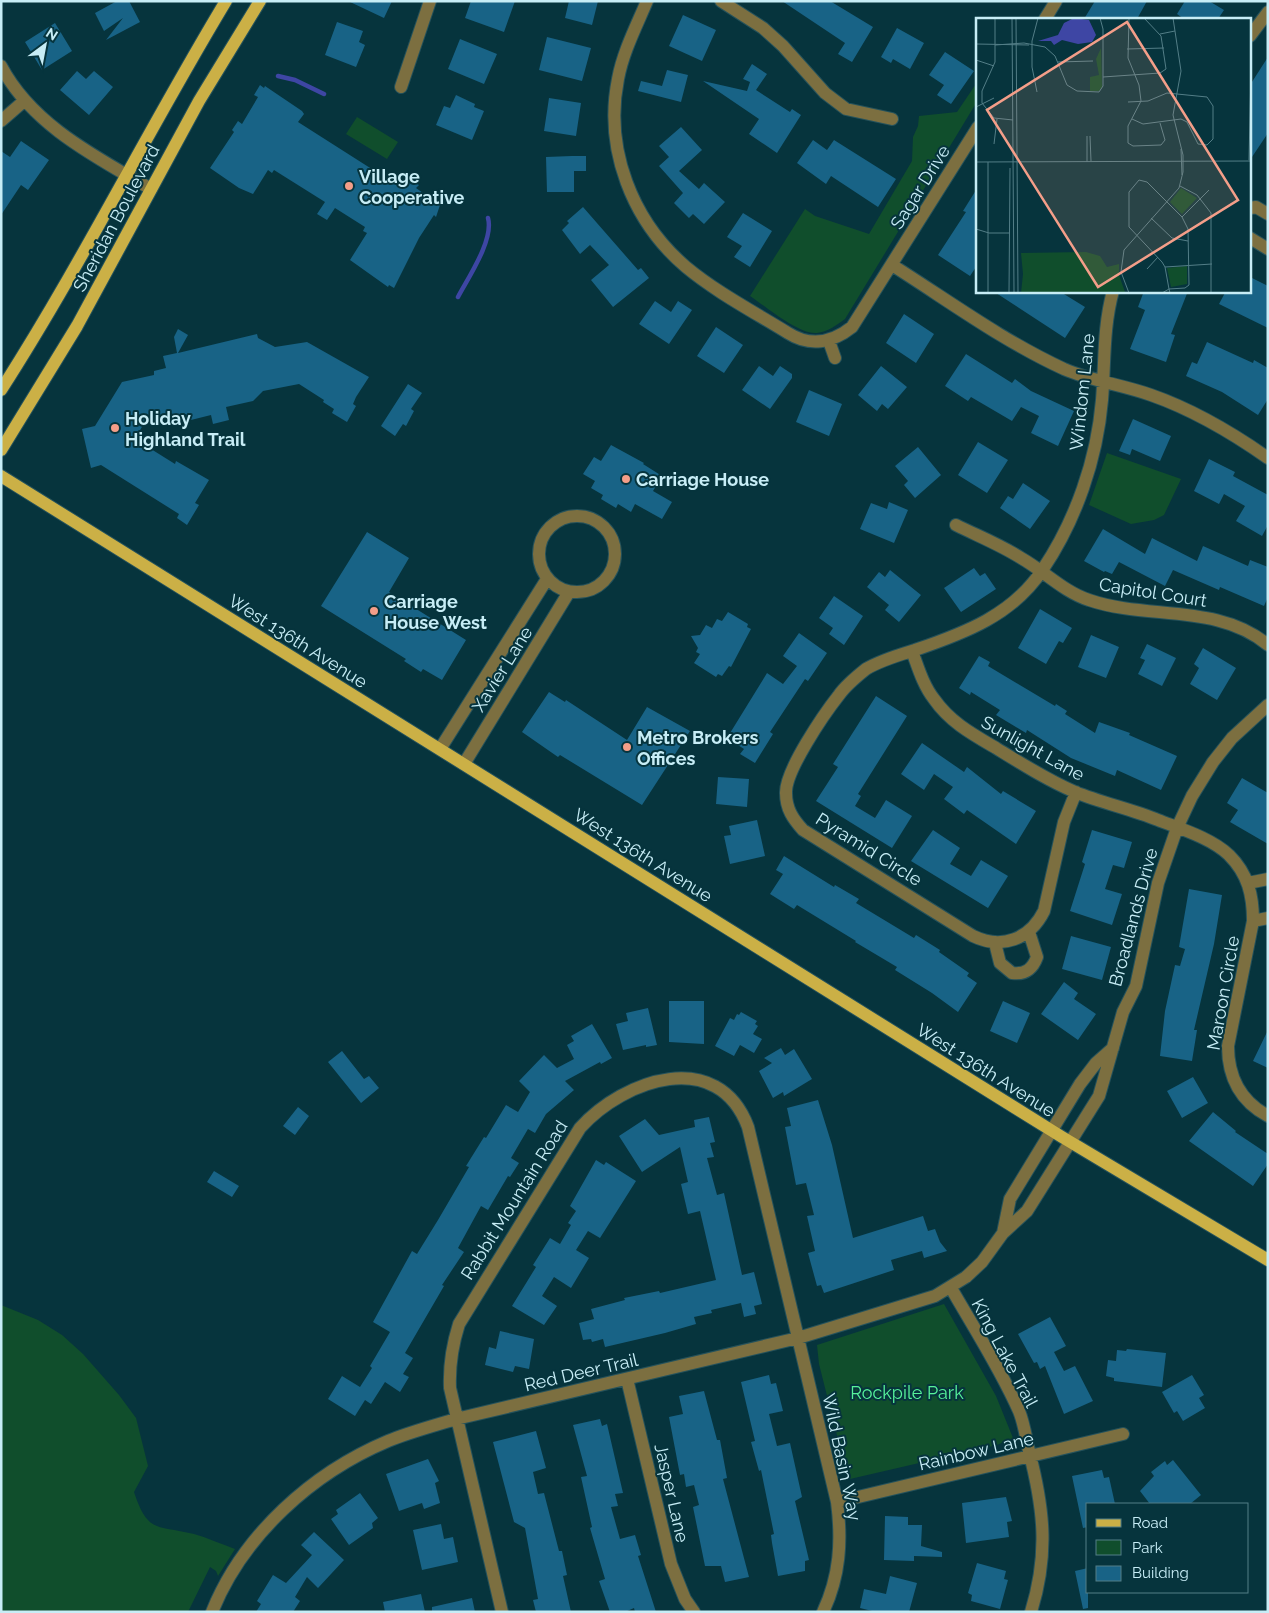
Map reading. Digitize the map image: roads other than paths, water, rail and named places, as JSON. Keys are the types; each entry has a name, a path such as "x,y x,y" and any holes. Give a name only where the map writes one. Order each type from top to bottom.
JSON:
{"main road":[{"name":"Sheridan Boulevard","path":"1,390 55,304 174,86 226,1"},
{"name":"Sheridan Boulevard","path":"1,450 77,326 199,101 260,1"},
{"name":"West 136th Avenue","path":"1,476 1051,1131 1268,1260"}],"street":[{"path":"401,87 430,1"},
{"path":"647,1 624,56 616,95 614,124 621,166 630,192 643,218 665,246 697,275 792,335 804,340 829,341 835,358"},
{"path":"722,1 763,28 783,46 825,93 846,109 892,119"},
{"path":"1046,18 1056,1"},
{"path":"1252,33 1268,12"},
{"path":"1,66 24,101 42,118 125,174 151,189"},
{"path":"1,120 24,101"},
{"name":"Sagar Drive","path":"829,341 841,336 852,327 976,130"},
{"path":"1252,208 1256,207 1268,214"},
{"path":"1252,239 1268,247"},
{"path":"892,265 1029,353 1067,370 1150,395 1184,408 1231,433 1268,458"},
{"name":"Windom Lane","path":"912,651 964,633 987,622 1026,591 1042,571 1055,550 1092,462 1098,431 1103,382 1105,334 1113,292"},
{"path":"578,516 596,522 610,534 615,546 614,566 602,584 592,590 581,593 570,592 557,588 547,579 541,568 538,556 545,532 554,523 565,518 578,516"},
{"name":"Capitol Court","path":"956,526 1020,557 1087,600 1108,606 1224,621 1243,629 1268,645"},
{"name":"Xavier Lane","path":"440,749 547,579"},
{"name":"Xavier Lane","path":"464,764 570,592"},
{"name":"Sunlight Lane","path":"912,651 924,682 933,698 952,720 963,729 1047,779 1076,792 1177,828"},
{"name":"Pyramid Circle","path":"912,651 868,668 852,680 839,694 787,780 788,807 794,819 803,830 973,936 995,943"},
{"name":"Broadlands Drive","path":"1070,1142 1099,1096 1123,1012 1136,986 1158,883 1177,828 1192,796 1213,762 1232,738 1268,705"},
{"path":"1029,932 1037,957 1033,967 1024,973 1012,973 1000,964 995,943 1008,942 1029,932 1038,923 1044,911 1064,822 1076,792"},
{"name":"Maroon Circle","path":"1177,828 1215,845 1228,854 1239,866 1248,883 1253,900 1253,921 1228,1046 1228,1060 1238,1088 1247,1102 1268,1116"},
{"path":"1248,883 1268,879"},
{"name":"Maroon Circle","path":"1253,921 1268,918"},
{"path":"1051,1131 1096,1062 1113,1048"},
{"name":"Rabbit Mountain Road","path":"502,1612 450,1388 449,1366 452,1345 468,1306 576,1132 606,1103 625,1092 646,1085 679,1078 695,1078 709,1082 728,1094 742,1112 798,1338"},
{"name":"Red Deer Trail","path":"1003,1233 1010,1200 1051,1131"},
{"name":"Red Deer Trail","path":"212,1612 233,1572 260,1534 283,1510 318,1482 355,1457 387,1441 415,1430 456,1419 798,1338 935,1296 951,1288 966,1278 982,1262 1003,1233 1027,1211 1070,1142"},
{"name":"King Lake Trail","path":"951,1288 1011,1393 1020,1414 1031,1456 1041,1503 1044,1530 1043,1562 1032,1612"},
{"name":"Wild Basin Way","path":"798,1338 837,1502 840,1528 840,1551 836,1574 823,1612"},
{"name":"Jasper Lane","path":"627,1379 671,1564 685,1598 694,1612"},
{"name":"Rainbow Lane","path":"837,1502 1123,1434"}],"waterway":[{"path":"278,76 295,80 324,94"},
{"path":"458,297 484,248 489,227 488,218"}],"place":[{"name":"Village Cooperative","path":"349,186"},
{"name":"Holiday Highland Trail","path":"115,428"},
{"name":"Carriage House","path":"626,479"},
{"name":"Carriage House West","path":"374,611"},
{"name":"Metro Brokers Offices","path":"627,747"}],"park label":[{"name":"Rockpile Park","path":"907,1392"}]}
